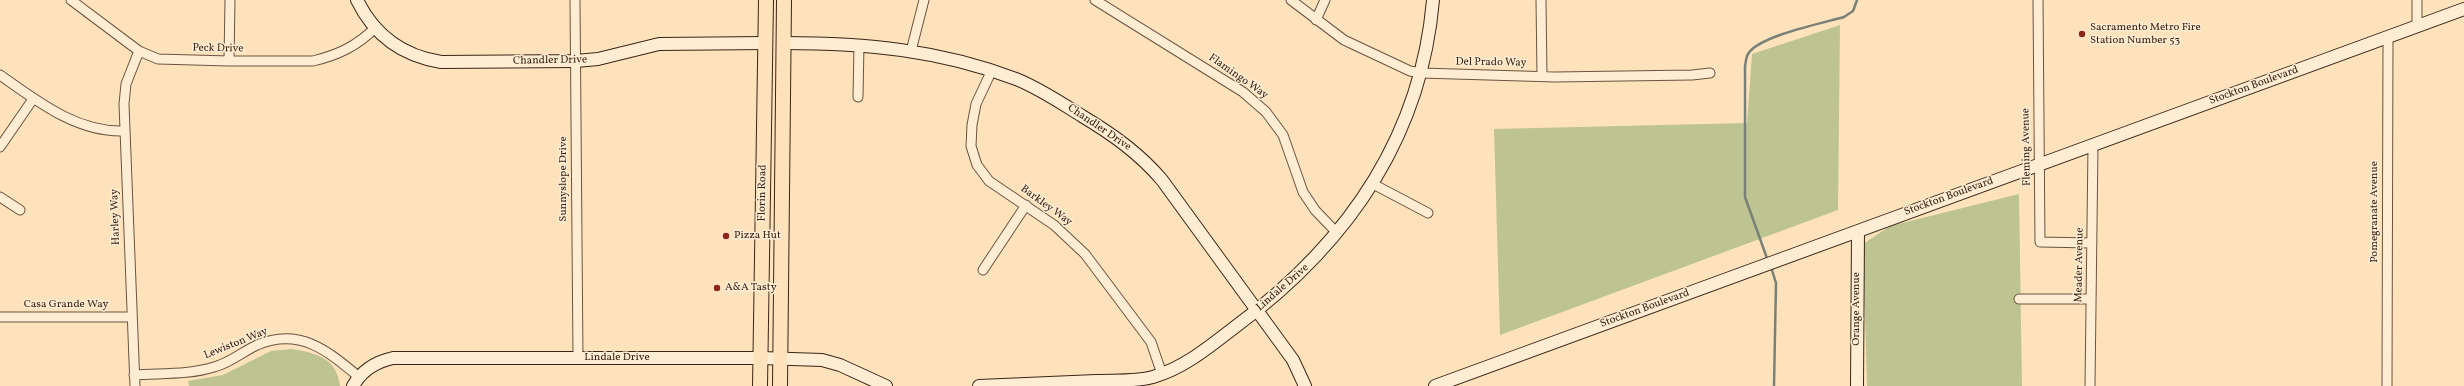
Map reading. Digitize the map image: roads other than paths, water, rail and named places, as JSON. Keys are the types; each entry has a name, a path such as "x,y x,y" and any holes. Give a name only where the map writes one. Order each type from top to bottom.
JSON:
{"main road":[{"name":"Florin Road","path":"760,386 766,0"},
{"name":"Florin Road","path":"780,386 784,0"},
{"path":"766,19 784,43"},
{"path":"766,43 783,68"}],"street":[{"name":"Peck Drive","path":"71,0 81,3 149,56 168,61 313,61 334,55 352,47 375,28"},
{"path":"229,62 230,0"},
{"name":"Chandler Drive","path":"357,0 375,28 400,48 430,60 453,62 576,61 598,59 659,44 766,43"},
{"name":"Sunnyslope Drive","path":"575,0 578,358"},
{"path":"911,50 924,0"},
{"name":"Flamingo Way","path":"1095,0 1243,92 1266,112 1283,135 1303,192 1315,210 1337,233"},
{"name":"Del Prado Way","path":"1291,0 1344,40 1410,71 1421,73 1542,75 1692,75 1710,73"},
{"path":"1316,20 1325,0"},
{"name":"Lindale Drive","path":"979,386 1142,379 1162,374 1189,361 1257,311 1302,272 1337,233 1373,184 1400,128 1421,73 1433,0"},
{"path":"1541,0 1542,75"},
{"name":"Fleming Avenue","path":"2038,0 2040,242 2092,243"},
{"path":"2417,0 2417,26"},
{"name":"Stockton Boulevard","path":"1435,386 1453,383 1777,260 2464,9"},
{"name":"Pomegranate Avenue","path":"2387,386 2388,37"},
{"name":"Chandler Drive","path":"784,43 858,45 911,50 965,61 991,72 1016,79 1050,96 1114,135 1139,156 1162,180 1293,360 1305,386"},
{"path":"858,45 858,96"},
{"name":"Harley Way","path":"135,386 124,104 126,84 140,50"},
{"name":"Barkley Way","path":"991,72 974,114 971,136 973,156 989,181 1054,225 1085,254 1151,342 1162,374"},
{"path":"0,75 33,99 53,111 91,127 111,132 125,131"},
{"path":"0,147 33,99"},
{"name":"Meader Avenue","path":"2090,386 2093,145"},
{"path":"1373,184 1428,213"},
{"path":"0,198 20,210"},
{"path":"984,270 1026,205"},
{"name":"Orange Avenue","path":"1857,386 1858,231"},
{"path":"2019,299 2091,299"},
{"name":"Casa Grande Way","path":"0,318 132,317"},
{"name":"Lewiston Way","path":"134,375 212,368 232,360 259,345 289,339 319,347 356,381"},
{"name":"Lindale Drive","path":"356,381 374,364 393,358 761,358 831,362 886,386"}],"waterway":[{"path":"1768,261 1745,197 1745,66 1748,54 1754,47 1764,41 1792,31 1844,17 1853,11 1857,0"},
{"path":"1771,267 1776,283 1774,386"}],"place":[{"name":"Sacramento Metro Fire Station Number 53","path":"2082,34"},
{"name":"Pizza Hut","path":"726,236"},
{"name":"A&A Tasty","path":"717,288"}]}
